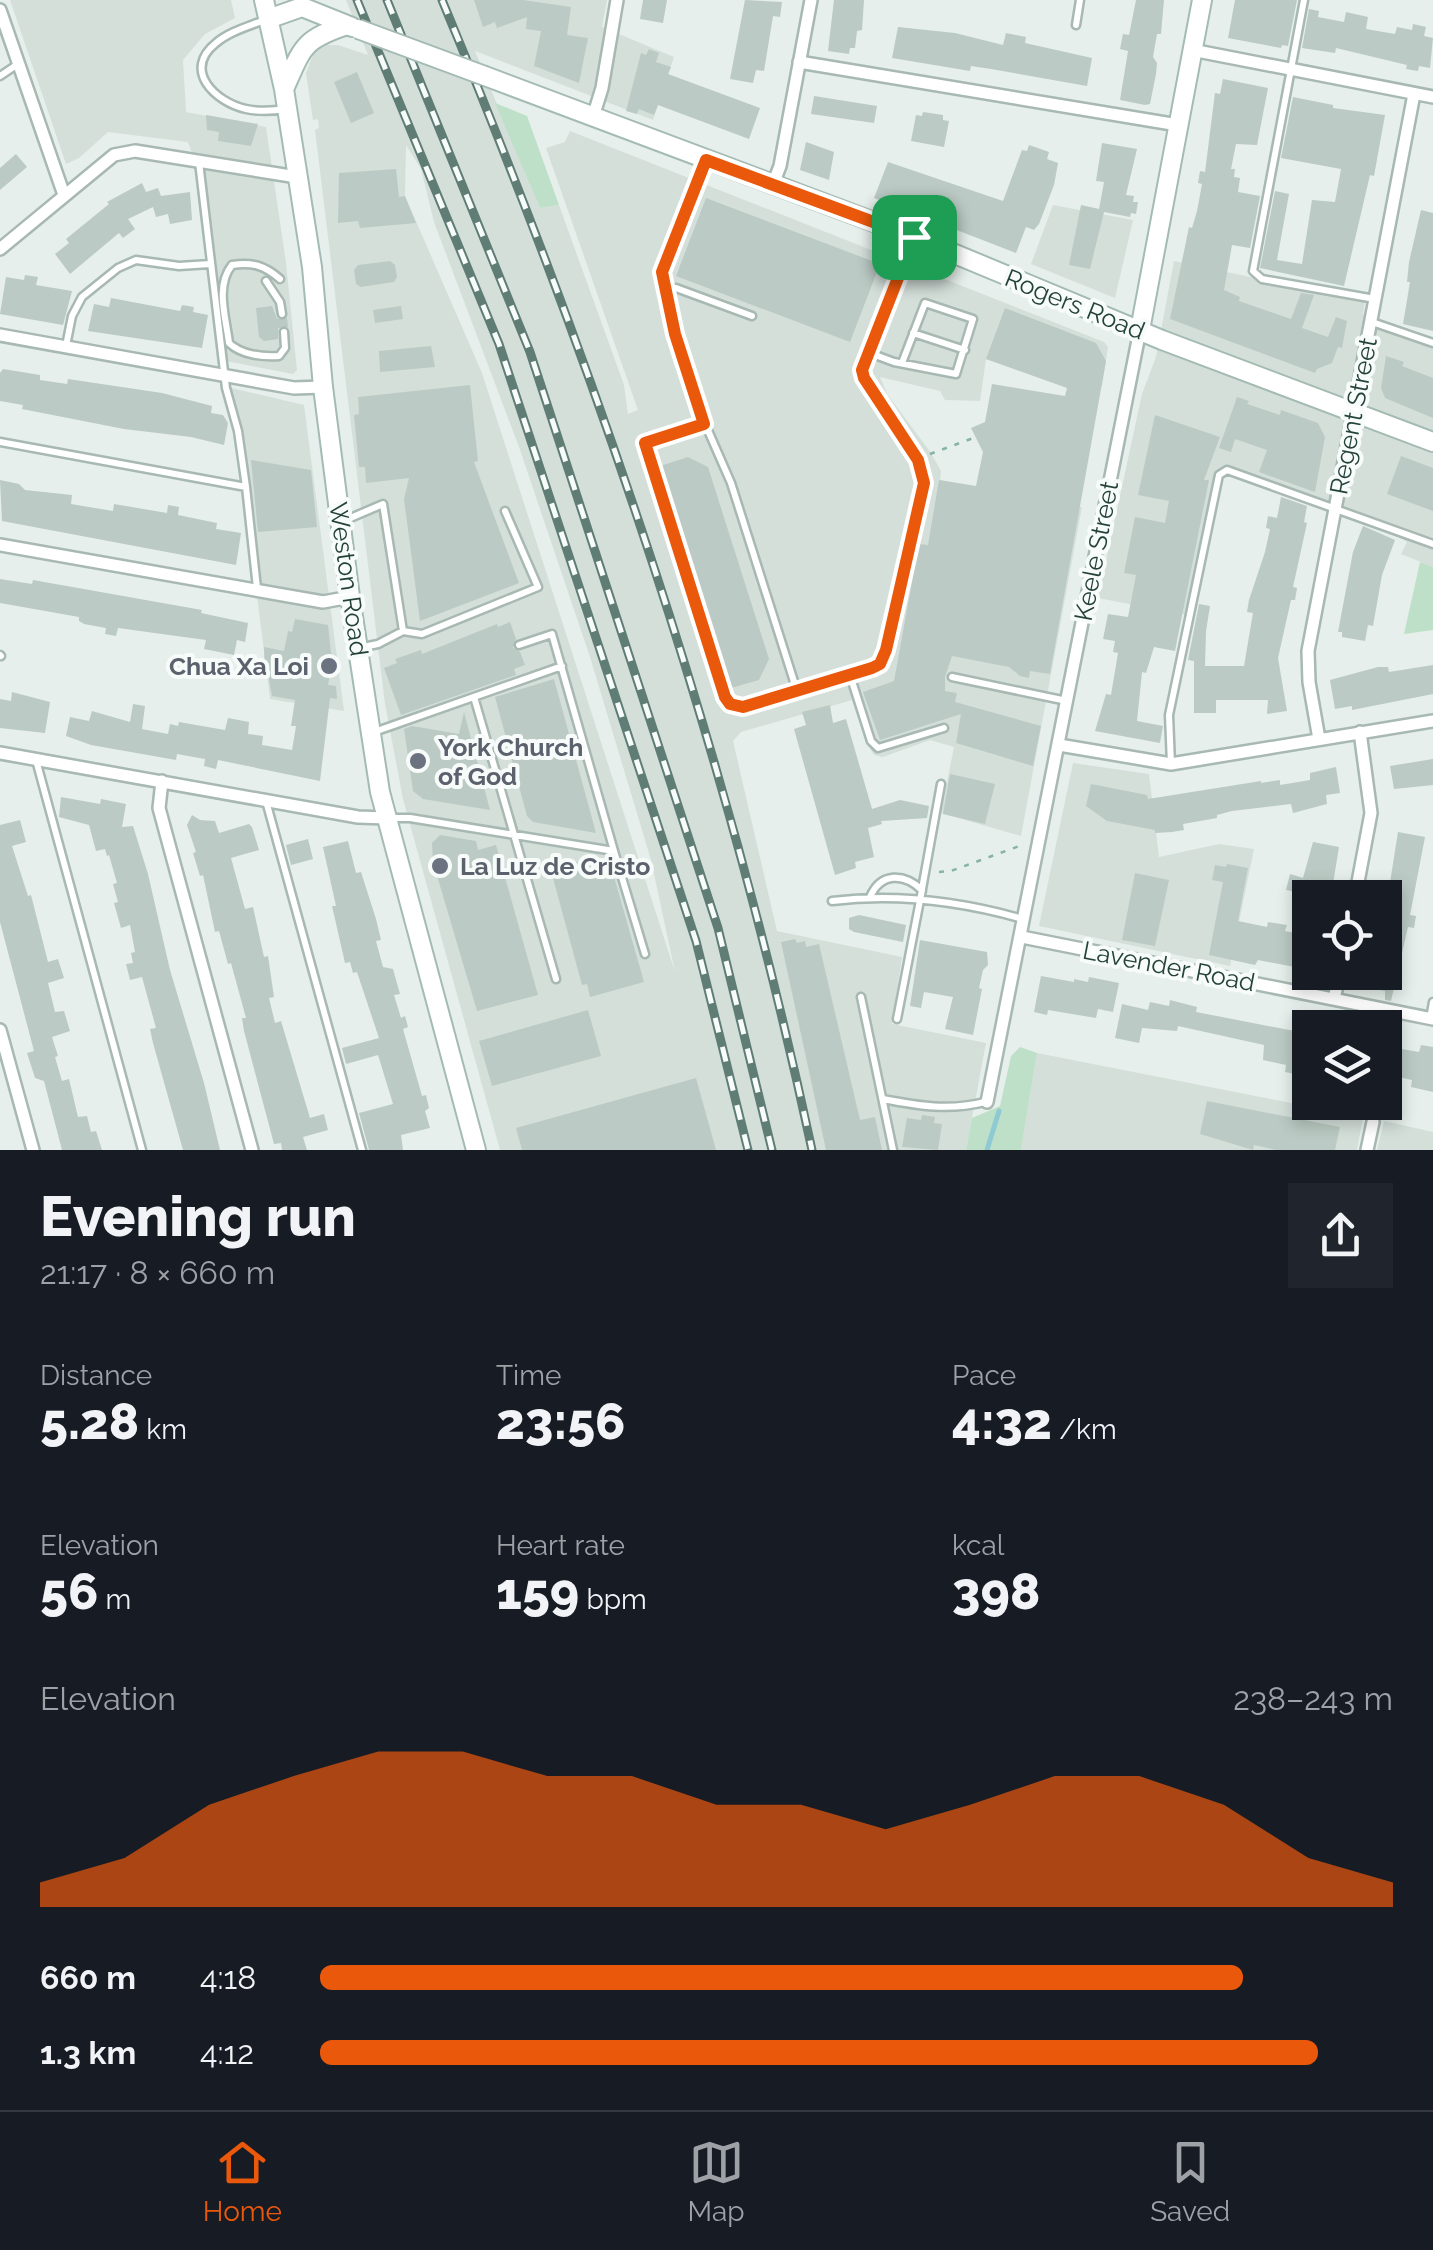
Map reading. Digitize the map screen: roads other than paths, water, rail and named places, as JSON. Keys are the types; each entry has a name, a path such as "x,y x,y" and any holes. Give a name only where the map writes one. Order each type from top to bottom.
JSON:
{"main road":[{"name":"Keele Street","path":"1140,330 1202,0"},
{"name":"Rogers Road","path":"266,9 302,8 914,237 1140,330 1433,442"},
{"name":"Weston Road","path":"266,9 288,109 312,267 323,388 370,733 386,818 476,1150"},
{"path":"284,89 308,42 317,35 352,27"}],"street":[{"path":"593,117 617,0"},
{"path":"773,184 780,166 810,0"},
{"path":"0,10 64,195"},
{"path":"1192,50 1433,97"},
{"path":"800,62 1178,124"},
{"name":"Regent Street","path":"1318,739 1308,651 1414,94"},
{"path":"0,249 114,155 135,151 297,177"},
{"name":"Keele Street","path":"986,1102 1022,937 1140,330"},
{"path":"0,336 302,389 323,388"},
{"path":"0,545 322,602 350,597"},
{"path":"1059,744 1172,764 1433,721"},
{"path":"1358,880 1370,813 1360,732"},
{"path":"0,753 386,818"},
{"path":"162,781 158,808 252,1150"},
{"name":"Lavender Road","path":"1022,937 1431,1019"},
{"path":"1334,999 1336,990"},
{"path":"0,1030 32,1150"},
{"path":"1367,1150 1373,1122"}],"lane":[{"path":"1076,25 1080,0"},
{"path":"1304,0 1253,271 1262,279 1374,299"},
{"path":"266,9 215,43 202,61 202,77 220,99 242,108 265,112 288,109"},
{"path":"0,76 18,64"},
{"path":"706,160 662,272 675,334 704,424 730,483 796,690"},
{"path":"199,161 225,376 246,487 257,590"},
{"path":"704,424 645,443 730,704 743,707 880,664 924,483 918,460 862,370 914,237"},
{"path":"66,348 72,316 82,298 118,268 136,260 179,266 210,264"},
{"path":"280,279 266,267 248,262 232,265 223,276 222,287 230,343 235,349 266,357 279,356 286,348 284,332"},
{"path":"266,281 280,302 282,314"},
{"path":"665,288 676,288 752,316"},
{"path":"867,352 902,363 956,374 973,318 928,302 902,363"},
{"path":"1370,322 1433,343"},
{"path":"914,332 965,350"},
{"path":"0,442 246,487"},
{"path":"1172,764 1169,715 1219,474 1227,470 1433,544"},
{"path":"340,522 384,504 403,631"},
{"path":"359,648 378,644 403,631 422,634 538,588 506,511"},
{"path":"519,645 552,634 645,954"},
{"path":"370,733 562,666"},
{"path":"850,675 872,742 878,748 944,728"},
{"path":"952,677 1068,701"},
{"path":"474,697 556,979"},
{"path":"36,759 142,1150"},
{"path":"898,1020 942,784"},
{"path":"265,800 362,1150"},
{"path":"386,818 410,818 614,851"},
{"path":"870,897 881,881 892,876 906,880 922,894"},
{"path":"832,900 922,894 1025,920"},
{"path":"860,997 894,1150"},
{"path":"1431,1019 1433,1002"},
{"path":"883,1099 931,1108 962,1108 986,1102"}],"waterway":[{"path":"987,1150 999,1111"}],"railway":[{"path":"357,0 499,344 696,941 748,1150"},
{"path":"387,0 530,352 718,928 772,1150"},
{"path":"442,0 553,281 654,566 741,856 812,1150"}],"place":[{"name":"Chua Xa Loi","path":"329,666"},
{"name":"York Church of God","path":"418,761"},
{"name":"La Luz de Cristo","path":"440,866"}]}
